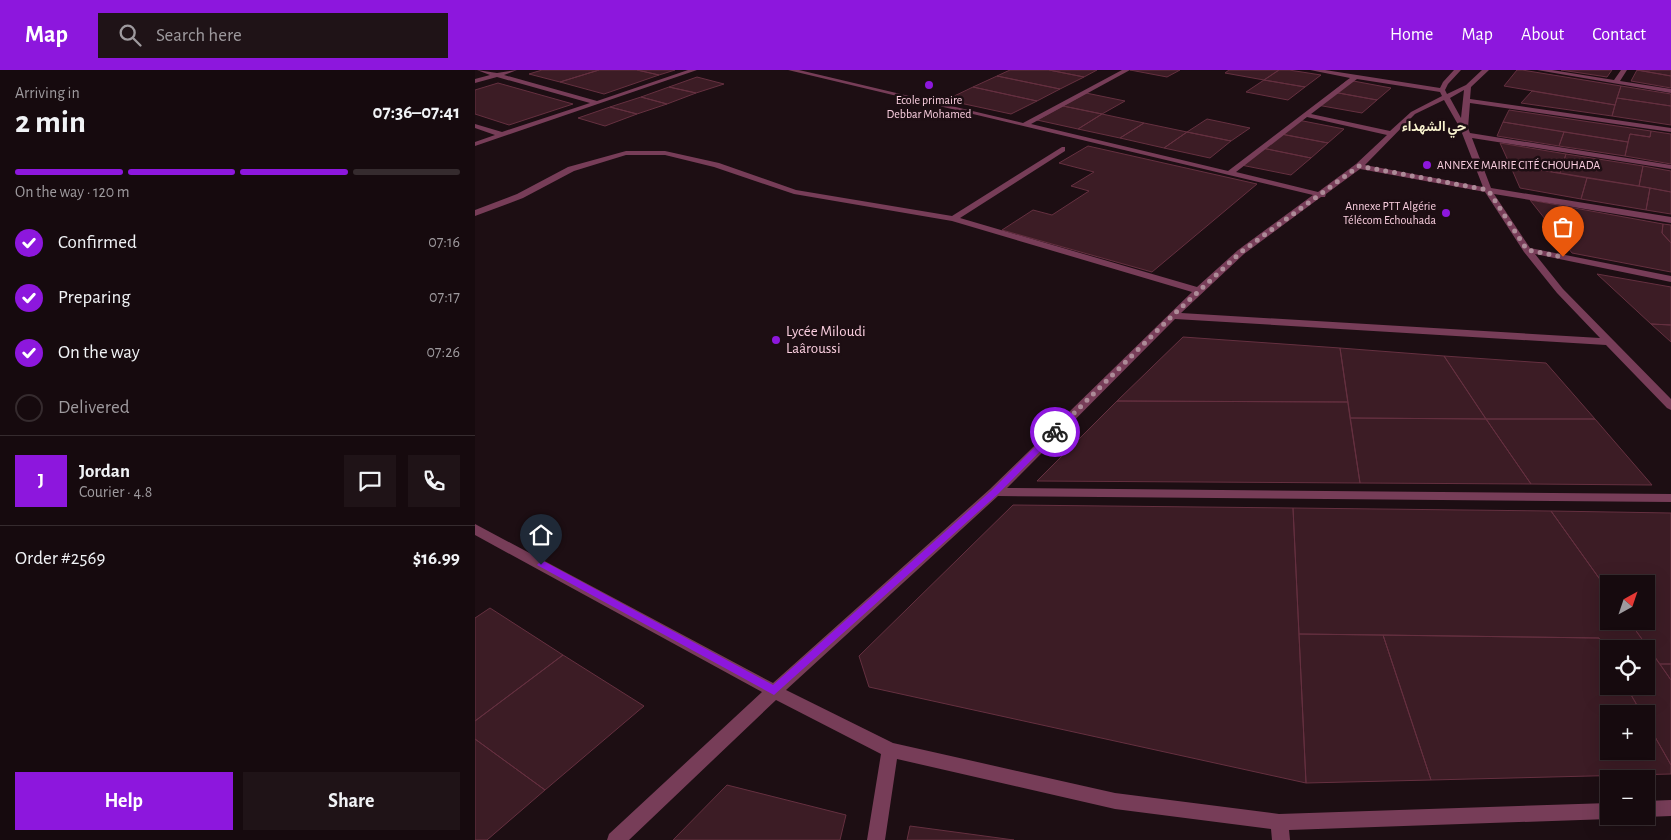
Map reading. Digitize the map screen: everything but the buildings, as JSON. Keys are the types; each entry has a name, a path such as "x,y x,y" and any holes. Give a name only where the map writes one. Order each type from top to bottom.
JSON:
{"street":[{"path":"480,70 598,103"},
{"path":"475,82 514,70"},
{"path":"475,144 695,70"},
{"path":"791,70 1322,194"},
{"path":"1024,125 1127,70"},
{"path":"1313,70 1443,94"},
{"path":"1459,70 1445,83 1443,94 1465,131 1488,190 1527,250 1560,291 1671,406"},
{"path":"616,840 774,691 995,492 1172,316 1249,246 1359,166 1413,113 1443,94 1468,86 1486,70"},
{"path":"1540,70 1671,91"},
{"path":"1616,82 1624,70"},
{"path":"1230,173 1355,78"},
{"path":"1465,131 1468,86"},
{"path":"1467,101 1671,130"},
{"path":"1307,115 1393,134"},
{"path":"475,126 503,135"},
{"path":"1465,131 1671,168"},
{"path":"953,219 1062,149"},
{"path":"475,213 520,196 571,169 626,153 665,153 716,165 794,192 953,219 1199,291"},
{"path":"1359,166 1488,190 1671,220"},
{"path":"1527,250 1671,279"},
{"path":"1172,316 1608,342"},
{"path":"995,492 1671,498"},
{"path":"475,529 774,691 890,750 1115,800 1280,831 1600,811"},
{"path":"876,840 890,750"},
{"path":"1655,809 1671,808"}],"way so far":[{"path":"1055,432 1172,316 1241,252 1359,166 1488,190 1527,250 1563,257"}],"place":[{"name":"Ecole primaire Debbar Mohamed","path":"929,85"},
{"name":"ANNEXE MAIRIE CITÉ CHOUHADA","path":"1427,165"},
{"name":"Annexe PTT Algérie Télécom Echouhada","path":"1446,213"},
{"name":"Lycée Miloudi Laâroussi","path":"776,340"}],"district":[{"name":"حي الشهداء","path":"1434,127"}],"route":[{"path":"541,565 774,691 995,492 1055,432"}]}
